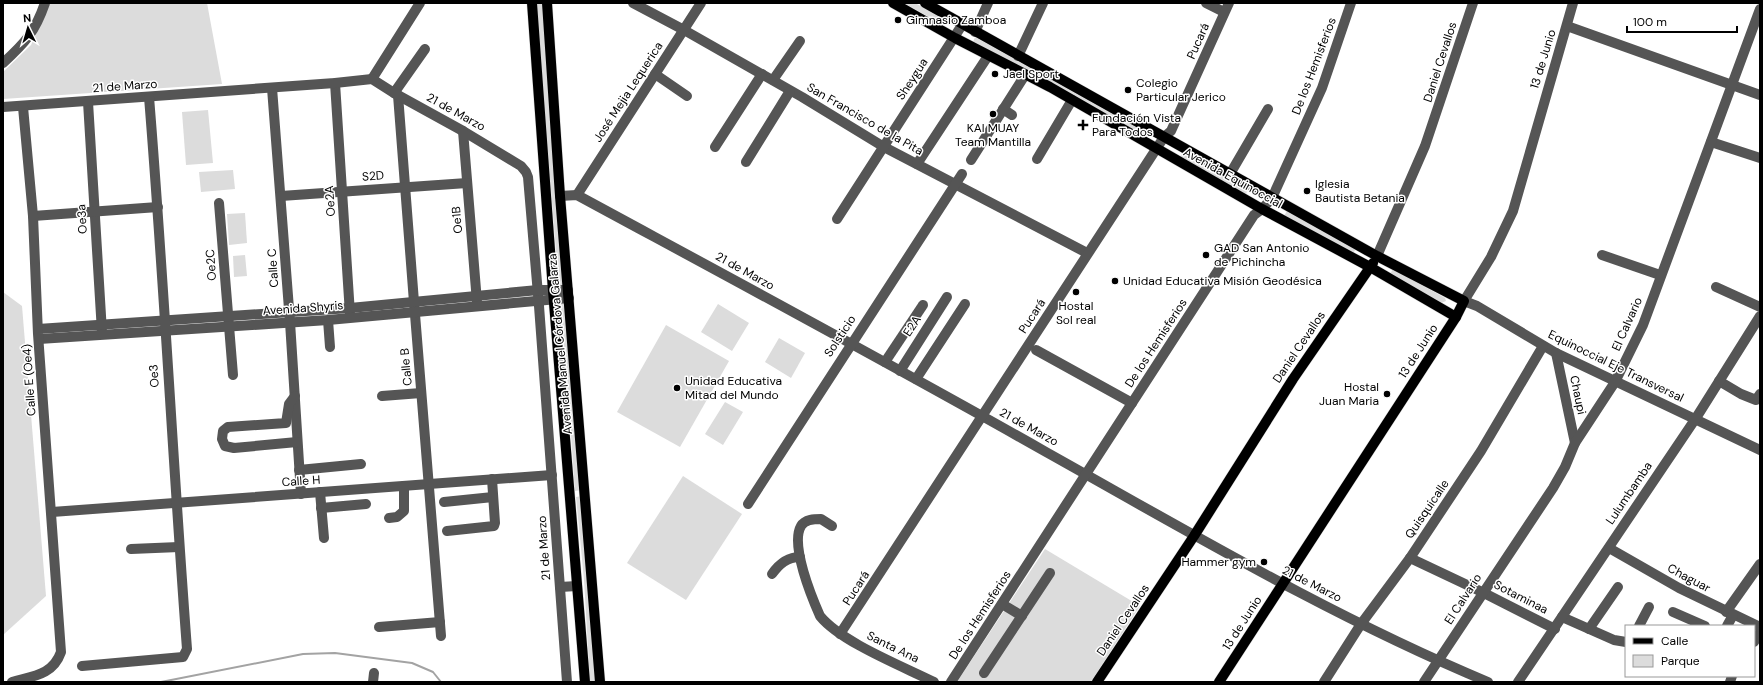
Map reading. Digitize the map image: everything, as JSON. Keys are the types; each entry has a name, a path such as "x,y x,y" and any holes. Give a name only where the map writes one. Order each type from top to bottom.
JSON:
{"main road":[{"name":"Avenida Manuel Córdova Galarza","path":"532,3 585,682"},
{"name":"Avenida Manuel Córdova Galarza","path":"547,3 560,196 586,492 600,682"},
{"name":"Avenida Equinoccial","path":"893,3 988,56 1072,100 1157,150 1370,267 1456,317"},
{"name":"Avenida Equinoccial","path":"925,3 1272,198 1377,256 1464,301"},
{"name":"Daniel Cevallos","path":"1097,682 1194,536 1293,379 1377,256"},
{"name":"13 de Junio","path":"1219,682 1340,498 1361,460 1456,317 1464,301"},
{"path":"570,493 586,492"}],"street":[{"path":"3,63 26,42 41,16 45,3"},
{"path":"372,79 420,3"},
{"name":"San Francisco de la Pita","path":"633,3 773,80 884,147 1087,253"},
{"name":"José Mejia Lequerica","path":"577,195 702,3"},
{"path":"975,32 988,3"},
{"path":"1018,56 1043,3"},
{"path":"1206,3 1226,8"},
{"name":"De los Hemisferios","path":"951,682 1254,215 1272,198 1322,88 1351,3"},
{"name":"Daniel Cevallos","path":"1377,256 1425,146 1473,3"},
{"name":"13 de Junio","path":"1464,301 1491,257 1513,211 1573,3"},
{"name":"Pucará","path":"840,634 983,416 1087,253 1157,150 1164,137 1171,131 1226,8"},
{"name":"El Calvario","path":"1424,682 1482,592 1553,488 1575,443 1615,382 1643,325 1660,275 1760,9"},
{"name":"Sheygua","path":"837,219 962,25"},
{"path":"1567,26 1760,96"},
{"path":"773,80 800,40"},
{"path":"396,94 425,49"},
{"path":"917,164 988,56"},
{"path":"656,74 687,96"},
{"path":"715,147 762,74"},
{"path":"972,160 1025,75"},
{"name":"21 de Marzo","path":"3,107 23,107 372,79 396,94 464,131 521,166 526,172 539,301 567,682"},
{"name":"Oe2A","path":"335,83 350,313"},
{"name":"Calle C","path":"272,88 290,322 300,494"},
{"path":"746,162 790,90"},
{"name":"Calle B","path":"396,94 406,187 441,636"},
{"name":"Oe3","path":"82,666 183,657 187,649 164,331 158,208 149,97"},
{"path":"1037,159 1072,100"},
{"name":"Oe3a","path":"88,102 102,335"},
{"name":"Calle E (Oe4)","path":"12,682 33,677 48,671 58,660 61,652 38,334 33,216 23,107"},
{"path":"1003,109 1012,114"},
{"path":"1230,174 1268,109"},
{"name":"Oe1B","path":"464,131 477,307"},
{"path":"1711,142 1760,158"},
{"name":"Solsticio","path":"748,504 962,174"},
{"name":"S2D","path":"280,196 467,183"},
{"path":"560,196 577,195"},
{"name":"21 de Marzo","path":"577,195 983,416 1194,536 1361,624 1438,661 1488,682"},
{"name":"Oe2C","path":"219,203 233,375"},
{"path":"33,216 158,208"},
{"path":"1602,255 1660,275"},
{"path":"1716,287 1760,307"},
{"name":"Avenida Shyris","path":"38,334 102,325 164,320 290,322 328,320 350,313 414,302 538,290 554,295"},
{"name":"Avenida Shyris","path":"38,334 102,335 164,331 289,311 415,313 539,301 554,295 569,294"},
{"name":"E2A","path":"900,371 947,297"},
{"name":"Equinoccial Eje Transversal","path":"1464,301 1477,306 1556,353 1615,382 1696,418 1760,450"},
{"path":"916,379 965,304"},
{"path":"885,362 923,305"},
{"name":"Lulumbamba","path":"1518,682 1696,418 1760,316"},
{"path":"328,320 330,347"},
{"name":"Quisquicalle","path":"1324,682 1361,624 1410,558 1481,451 1544,346"},
{"path":"1036,350 1132,403"},
{"name":"Chaupi","path":"1556,353 1575,443"},
{"path":"1719,382 1741,394 1759,399"},
{"path":"382,396 421,393"},
{"path":"295,396 289,404 286,423 228,427 224,431 222,439 225,446 234,448 297,442"},
{"path":"299,470 361,464"},
{"name":"Calle H","path":"52,512 552,475"},
{"path":"447,531 494,526 492,479"},
{"path":"389,518 397,517 404,511 404,486"},
{"path":"320,492 324,538"},
{"path":"444,502 493,497"},
{"path":"321,508 366,504"},
{"name":"Santa Ana","path":"832,526 822,519 807,521 801,526 799,536 801,567 820,616 825,623 840,634 934,682"},
{"path":"131,549 179,547"},
{"name":"Chaguar","path":"1609,548 1679,588 1730,614 1760,627"},
{"path":"772,574 780,564 787,559 800,557"},
{"name":"Sotaminaa","path":"1410,558 1555,629"},
{"path":"1727,625 1730,614 1760,564"},
{"path":"984,673 1050,573"},
{"name":"21 de Marzo","path":"560,587 577,586"},
{"path":"1589,629 1618,587"},
{"path":"1002,604 1022,616"},
{"path":"1640,625 1649,607"},
{"path":"1673,612 1703,625"},
{"path":"1562,618 1614,640 1625,642"},
{"path":"378,628 440,622"}],"green space":[{"path":"50,3 207,3 222,84 3,99 3,72 31,45"},
{"path":"536,3 542,3 564,287 559,288"},
{"path":"904,3 915,3 941,17 938,22"},
{"path":"975,37 1145,132 1143,137 973,42"},
{"path":"208,110 213,163 186,165 182,112"},
{"path":"1183,152 1248,189 1246,194 1180,157"},
{"path":"233,170 235,189 201,192 199,172"},
{"path":"1287,211 1356,249 1353,253 1284,216"},
{"path":"245,213 247,243 229,245 227,214"},
{"path":"245,255 247,276 234,277 233,256"},
{"path":"1393,269 1445,298 1446,301 1441,303 1390,274"},
{"path":"3,292 22,306 46,596 3,635"},
{"path":"560,300 563,302 566,318 582,490 575,491 568,393"},
{"path":"718,304 749,323 732,351 701,332"},
{"path":"666,325 729,361 680,447 617,412"},
{"path":"779,338 805,353 791,378 765,362"},
{"path":"725,402 743,412 723,445 705,434"},
{"path":"683,476 742,514 686,600 627,563"},
{"path":"582,496 596,682 590,682 584,580 576,497"},
{"path":"1045,549 1140,606 1091,682 957,682"}],"waterway":[{"path":"161,682 303,654 335,653 412,663 433,672 441,682"}],"place":[{"name":"Gimnasio Zamboa","path":"898,20"},
{"name":"Jael Sport","path":"995,74"},
{"name":"Colegio Particular Jerico","path":"1128,90"},
{"name":"KAI MUAY Team Mantilla","path":"993,114"},
{"name":"Fundación Vista Para Todos","path":"1083,125"},
{"name":"Iglesia Bautista Betania","path":"1307,191"},
{"name":"GAD San Antonio de Pichincha","path":"1206,255"},
{"name":"Unidad Educativa Misión Geodésica","path":"1115,281"},
{"name":"Hostal Sol real","path":"1076,292"},
{"name":"Unidad Educativa Mitad del Mundo","path":"677,388"},
{"name":"Hostal Juan Maria","path":"1387,394"},
{"name":"Hammer gym","path":"1264,562"}]}
